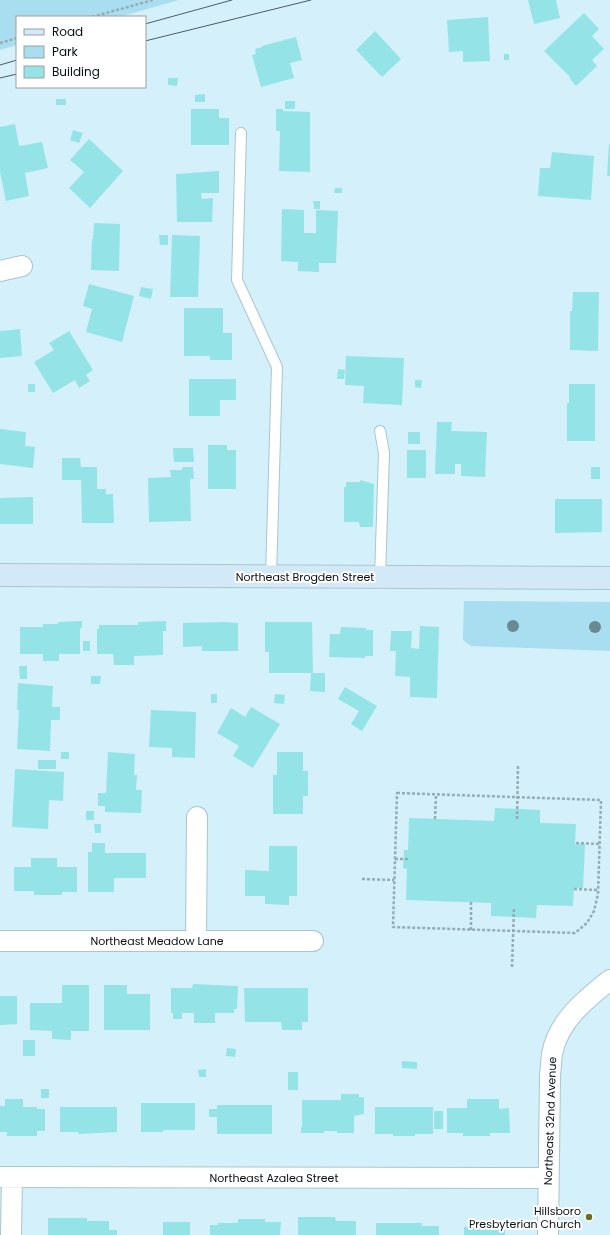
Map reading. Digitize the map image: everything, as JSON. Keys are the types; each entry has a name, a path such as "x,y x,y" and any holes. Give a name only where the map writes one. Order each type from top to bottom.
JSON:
{"street":[{"path":"0,271 22,266"},
{"name":"Northeast Brogden Street","path":"0,576 610,578"},
{"path":"196,941 197,817"},
{"name":"Northeast Meadow Lane","path":"0,941 314,941"},
{"name":"Northeast 32nd Avenue","path":"548,1235 550,1075 552,1053 558,1035 575,1010 588,997 610,980"},
{"path":"6,1177 11,1235"},
{"name":"Northeast Azalea Street","path":"6,1177 548,1178"}],"lane":[{"path":"240,133 237,280 278,367 271,577"},
{"path":"380,431 384,453 380,577"}],"path":[{"path":"96,16 153,0"},
{"path":"0,43 16,38"},
{"path":"517,819 518,765"},
{"path":"397,793 436,795 601,800 598,890 594,911 587,923 575,933 393,927 397,793"},
{"path":"435,819 436,795"},
{"path":"576,843 600,844"},
{"path":"395,859 408,859"},
{"path":"362,879 394,880"},
{"path":"574,889 598,890"},
{"path":"471,902 471,930"},
{"path":"512,967 514,907"}],"green space":[{"path":"0,0 179,0 123,16 16,16 16,45 0,50"},
{"path":"464,601 610,602 610,651 471,646 463,640"}],"building":[{"path":"528,0 556,0 560,18 534,24"},
{"path":"584,13 599,29 592,36 604,49 592,60 597,66 576,86 570,77 544,51"},
{"path":"488,17 490,61 463,62 463,51 449,52 447,20"},
{"path":"375,31 401,59 382,77 356,50"},
{"path":"296,37 302,60 290,63 294,78 261,87 252,55 256,54 255,49"},
{"path":"504,54 509,54 509,60 504,60"},
{"path":"168,78 178,78 177,86 168,85"},
{"path":"205,94 205,102 195,102 195,95"},
{"path":"56,99 66,99 66,105 56,105"},
{"path":"285,101 295,101 295,109 285,109"},
{"path":"191,109 219,109 219,118 229,118 229,145 191,145"},
{"path":"276,109 283,109 283,111 310,112 310,172 279,171 280,131 276,131"},
{"path":"15,124 19,146 42,142 48,168 25,173 29,196 6,201 0,172 0,127"},
{"path":"73,130 83,133 79,143 70,140"},
{"path":"89,139 123,171 90,208 69,188 84,172 70,160"},
{"path":"609,144 610,176 607,176"},
{"path":"552,152 594,156 591,200 538,196 540,168 550,168"},
{"path":"219,171 219,193 201,193 202,199 213,198 212,222 177,222 176,174"},
{"path":"335,188 342,188 342,193 334,193"},
{"path":"313,201 320,201 320,209 314,209"},
{"path":"282,209 304,210 304,233 316,233 316,210 338,211 336,263 319,263 319,272 298,271 298,262 281,261"},
{"path":"94,223 120,224 119,271 91,270"},
{"path":"159,235 168,235 168,245 160,245"},
{"path":"172,235 200,236 198,297 170,297"},
{"path":"89,284 134,296 122,342 86,332 92,309 83,306"},
{"path":"141,287 153,289 151,299 139,296"},
{"path":"573,292 599,292 598,351 570,350 570,311 572,311"},
{"path":"184,308 223,308 223,333 232,333 232,360 210,360 210,356 184,356"},
{"path":"20,329 22,356 0,358 0,331"},
{"path":"69,331 93,370 86,375 90,381 79,388 75,380 53,393 34,362 54,350 49,343"},
{"path":"346,356 404,358 402,405 363,403 364,386 345,385"},
{"path":"338,369 345,370 344,379 337,379"},
{"path":"189,379 236,379 236,400 220,400 220,416 189,416"},
{"path":"415,380 422,380 421,388 415,387"},
{"path":"28,384 35,384 35,392 28,392"},
{"path":"569,384 595,384 595,441 567,441 567,403 569,403"},
{"path":"437,422 452,422 451,431 487,432 485,477 461,476 461,464 455,464 455,474 435,474"},
{"path":"0,429 26,432 25,446 35,447 33,468 0,464"},
{"path":"408,432 420,432 420,444 408,444"},
{"path":"208,445 227,445 227,450 236,450 236,489 208,489"},
{"path":"173,448 193,448 194,462 174,462"},
{"path":"407,450 426,450 426,478 407,478"},
{"path":"62,458 80,458 81,467 97,467 97,489 106,489 106,494 113,494 114,523 82,523 81,480 62,480"},
{"path":"182,467 193,467 194,479 190,479 191,521 149,522 148,478 171,477 170,470 182,470"},
{"path":"591,467 600,467 600,479 591,479"},
{"path":"360,480 374,484 373,527 360,527 359,522 344,522 344,487 346,487 346,482 360,482"},
{"path":"33,497 33,524 0,524 0,498"},
{"path":"555,499 602,499 602,532 555,533"},
{"path":"82,621 82,628 80,628 80,654 59,654 59,661 43,661 43,654 20,654 20,627 43,627 43,624"},
{"path":"166,621 166,631 163,631 163,655 134,656 134,665 114,665 113,654 97,654 97,629 99,629 99,625 138,625 138,622"},
{"path":"265,622 312,622 313,673 325,673 325,692 310,691 311,673 269,673 269,652 265,652"},
{"path":"183,623 238,623 238,651 202,651 202,646 183,647"},
{"path":"420,626 439,627 437,698 410,697 410,677 395,676 396,651 390,651 391,631 412,631 411,648 419,649"},
{"path":"341,627 366,628 366,630 373,630 373,656 365,656 365,658 329,657 330,634 340,634"},
{"path":"83,641 90,641 90,651 83,651"},
{"path":"19,666 27,666 27,679 20,679"},
{"path":"91,676 101,676 100,684 91,684"},
{"path":"18,683 53,686 52,707 60,707 60,720 51,720 50,751 17,749 19,710 17,710"},
{"path":"345,687 377,706 362,731 351,724 359,711 338,699"},
{"path":"211,694 217,694 217,703 211,703"},
{"path":"275,694 285,695 284,704 274,703"},
{"path":"251,707 280,724 253,768 233,756 239,746 217,733 231,708 245,717"},
{"path":"151,710 196,712 195,758 172,757 172,748 149,747"},
{"path":"61,752 69,752 69,759 61,759"},
{"path":"108,752 135,754 134,775 137,775 136,790 142,790 141,813 105,812 105,806 98,806 98,793 106,793"},
{"path":"277,752 303,752 303,771 308,771 308,796 303,796 303,814 273,814 273,775 277,775"},
{"path":"38,760 56,760 56,769 38,769"},
{"path":"15,769 64,772 63,801 49,800 48,829 12,827"},
{"path":"495,808 540,810 540,823 576,824 575,844 585,844 583,888 574,888 573,906 537,905 536,918 491,916 491,903 406,900 407,869 403,868 404,850 408,850 409,818 494,821"},
{"path":"86,811 94,811 94,820 86,820"},
{"path":"94,824 101,824 101,833 95,833"},
{"path":"92,843 105,843 105,853 146,853 146,878 114,878 114,892 88,892 88,852 92,852"},
{"path":"269,846 297,846 297,896 289,896 289,905 265,904 265,896 245,896 245,870 269,871"},
{"path":"31,858 57,858 57,867 77,867 77,892 62,892 62,895 34,895 34,891 14,891 14,867 31,867"},
{"path":"193,984 238,986 237,1009 234,1009 234,1013 215,1013 215,1023 194,1023 194,1013 182,1013 182,1019 173,1019 173,1013 171,1013 171,988 192,988"},
{"path":"62,985 89,985 89,1031 71,1031 71,1040 52,1039 52,1031 30,1030 30,1003 62,1003"},
{"path":"104,985 127,985 127,994 150,994 150,1030 104,1030"},
{"path":"244,988 308,988 308,1022 302,1022 302,1030 282,1030 281,1022 245,1022"},
{"path":"0,996 17,996 17,1024 0,1025"},
{"path":"23,1040 35,1040 35,1056 23,1056"},
{"path":"227,1048 236,1049 235,1057 226,1056"},
{"path":"402,1061 417,1062 417,1069 402,1068"},
{"path":"206,1069 206,1077 199,1077 198,1070"},
{"path":"288,1072 298,1072 298,1090 288,1090"},
{"path":"41,1089 49,1089 49,1098 41,1098"},
{"path":"341,1094 359,1094 359,1097 364,1097 364,1114 354,1116 354,1133 324,1131 324,1133 301,1133 302,1100 341,1100"},
{"path":"5,1099 23,1099 23,1107 37,1107 37,1109 45,1109 45,1131 37,1131 37,1136 7,1136 7,1132 0,1132 0,1106 5,1106"},
{"path":"467,1099 499,1099 499,1109 509,1108 510,1133 490,1133 490,1136 463,1136 463,1133 447,1133 447,1108 467,1108"},
{"path":"141,1103 195,1103 195,1130 141,1132"},
{"path":"217,1105 272,1105 272,1134 217,1134 217,1117 209,1117 209,1109 217,1109"},
{"path":"60,1107 117,1107 117,1132 79,1134 78,1132 60,1132"},
{"path":"375,1107 433,1107 433,1134 393,1136 393,1134 375,1134"},
{"path":"434,1111 443,1111 443,1129 434,1129"},
{"path":"298,1217 335,1217 336,1221 356,1221 356,1235 298,1235"},
{"path":"48,1218 87,1218 87,1221 109,1221 109,1230 117,1230 117,1235 48,1235"},
{"path":"238,1219 265,1219 265,1222 281,1222 280,1235 210,1235 210,1225 218,1225 218,1223 238,1223"},
{"path":"163,1222 190,1222 190,1235 163,1235"},
{"path":"505,1222 505,1235 464,1235 464,1227 471,1227 471,1224"},
{"path":"376,1223 422,1223 422,1226 439,1226 439,1235 376,1235"}],"tram line":[{"path":"146,24 232,0"},
{"path":"146,41 311,0"},
{"path":"0,65 16,60"},
{"path":"0,78 16,74"}],"place":[{"name":"Hillsboro Presbyterian Church","path":"589,1217"}]}
